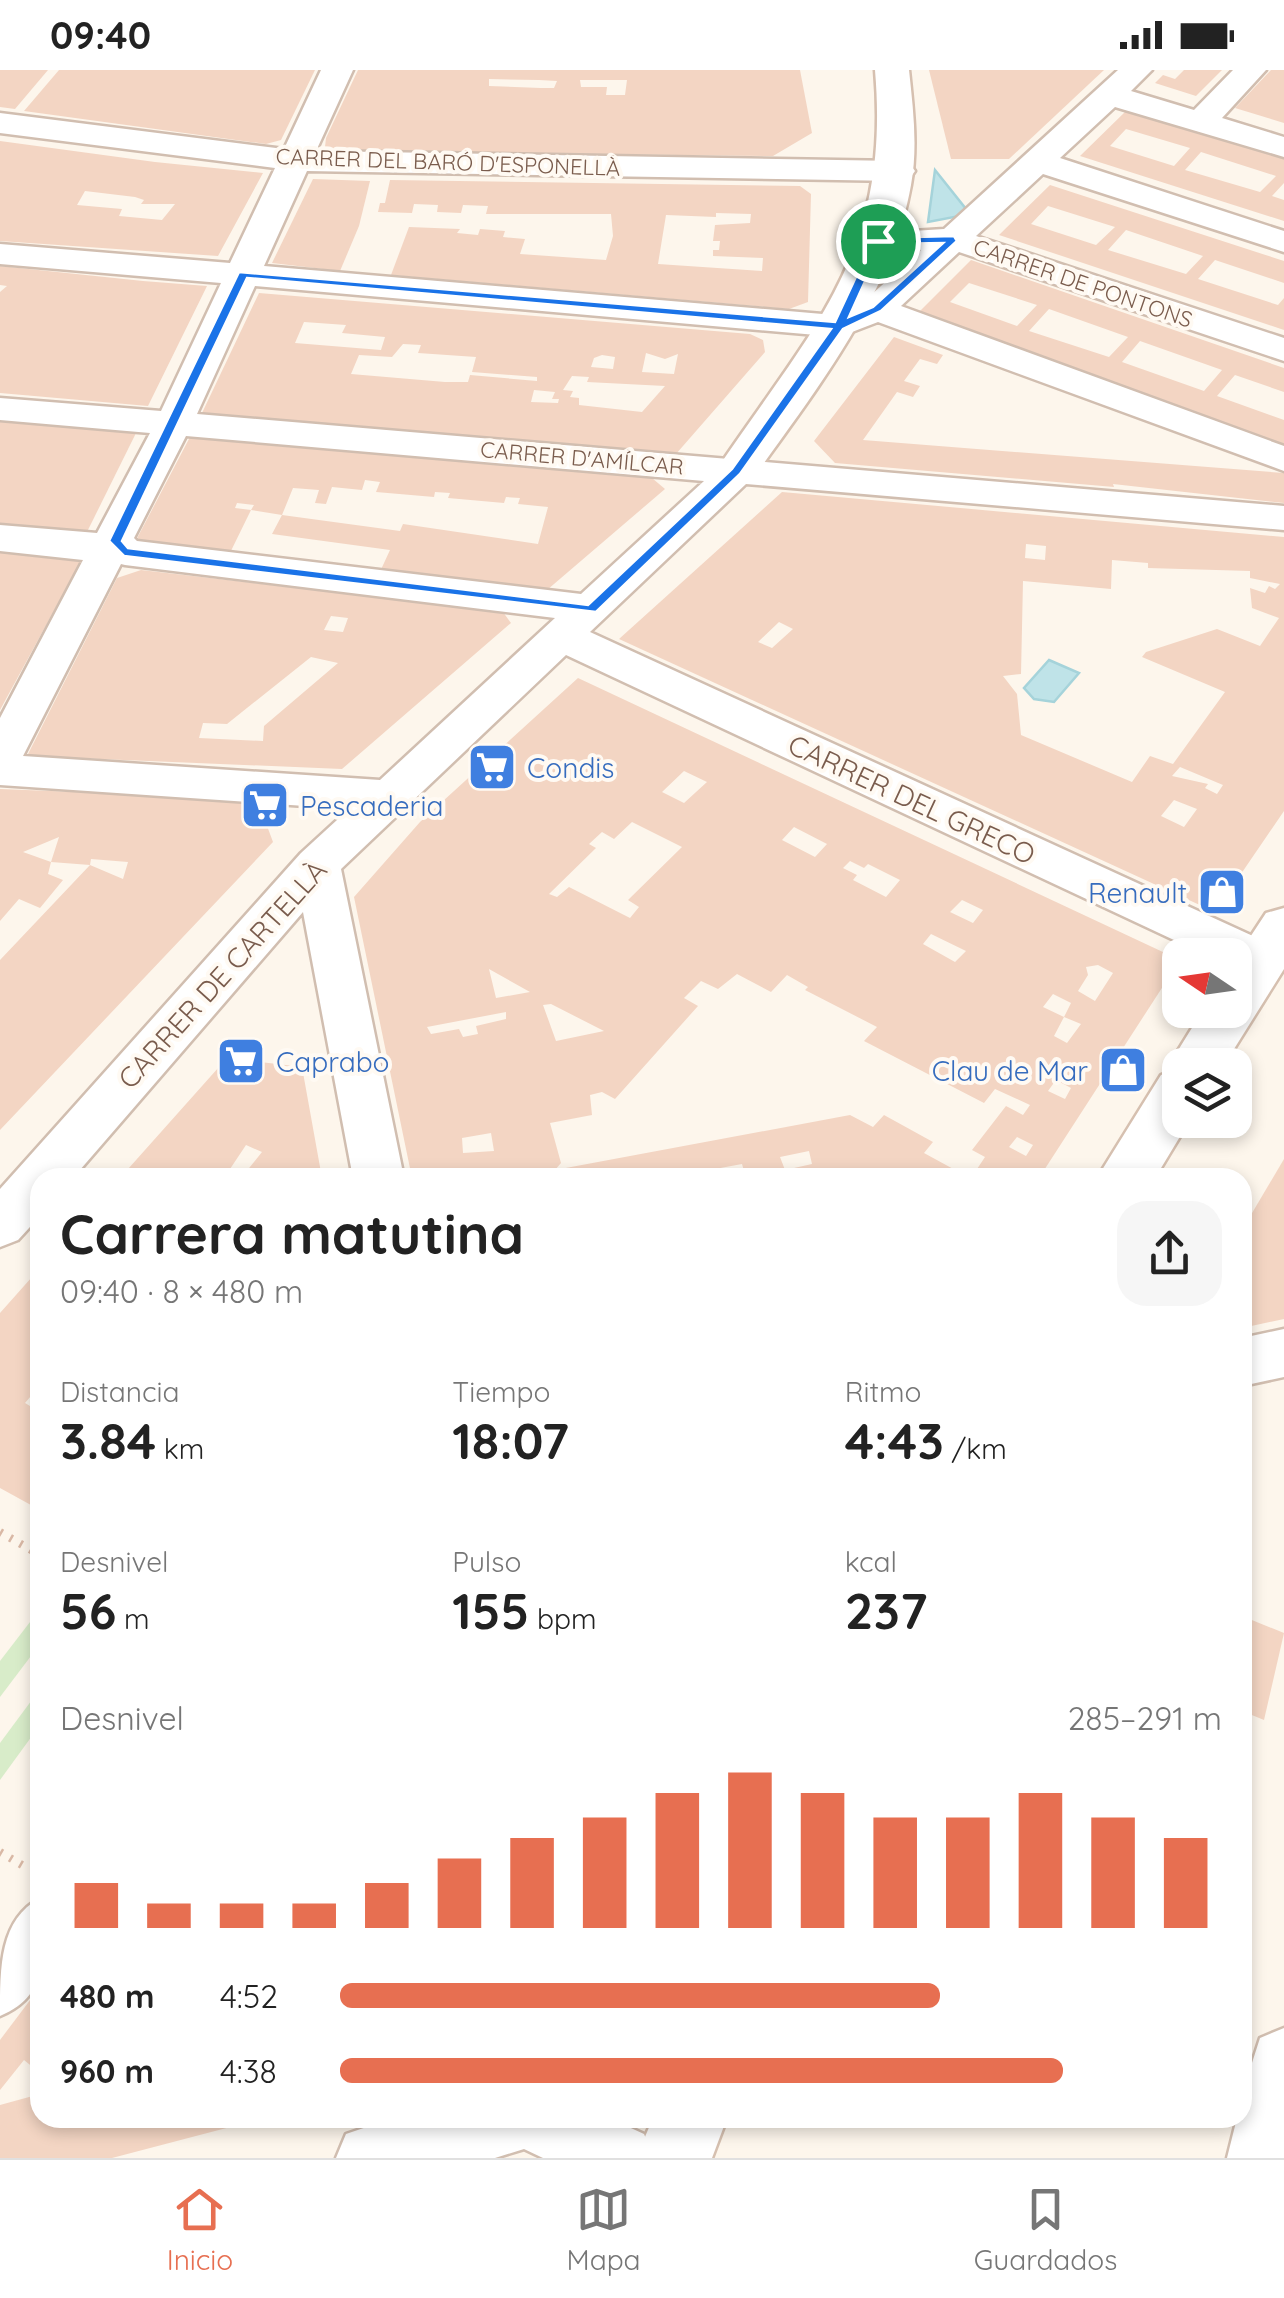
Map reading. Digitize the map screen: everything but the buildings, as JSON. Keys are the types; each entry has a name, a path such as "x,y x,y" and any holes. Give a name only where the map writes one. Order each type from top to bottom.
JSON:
{"street":[{"path":"0,758 174,423 337,70"},
{"path":"856,312 898,172 897,99 892,70"},
{"name":"CARRER DE CARTELLÀ","path":"51,1168 318,866 387,796 736,472 856,312 954,239 1136,70"},
{"path":"1200,122 1250,70"},
{"path":"1110,95 1284,148"},
{"name":"CARRER DEL BARÓ D'ESPONELLÀ","path":"0,123 298,161 898,172"},
{"path":"1036,161 1284,242"},
{"name":"CARRER DE PONTONS","path":"878,241 954,239 1284,350"},
{"path":"0,254 243,274 856,312 1284,459"},
{"name":"CARRER D'AMÍLCAR","path":"0,409 1284,518"},
{"path":"0,538 89,548 115,541"},
{"name":"CARRER DEL GRECO","path":"115,541 124,552 577,622 1260,963"},
{"path":"0,770 387,796"},
{"path":"318,866 377,1168"},
{"path":"1131,1168 1162,1119"},
{"name":"CARRER DE CARTELLÀ","path":"0,1225 30,1191"},
{"path":"1252,1360 1284,1353"},
{"path":"0,1983 30,1943"},
{"path":"1262,2158 1284,2062"},
{"path":"370,2158 480,2128"},
{"path":"555,2128 620,2158"},
{"path":"674,2158 686,2128"}],"path":[{"path":"0,1532 30,1549"},
{"path":"0,1852 26,1868"}],"green space":[{"path":"30,1622 30,1657 0,1697 0,1661"},
{"path":"30,1702 30,1739 0,1780 0,1743"}],"water":[{"path":"935,170 970,214 928,222"},
{"path":"1049,660 1079,673 1054,702 1034,699 1024,688"}],"place":[{"name":"Condis","path":"492,767"},
{"name":"Pescaderia","path":"265,805"},
{"name":"Renault","path":"1222,892"},
{"name":"Caprabo","path":"241,1061"},
{"name":"Clau de Mar","path":"1123,1070"}],"route":[{"path":"878,241 839,326 243,274 115,541 124,552 591,609 736,472 839,326 877,309 954,239 878,241"}]}
